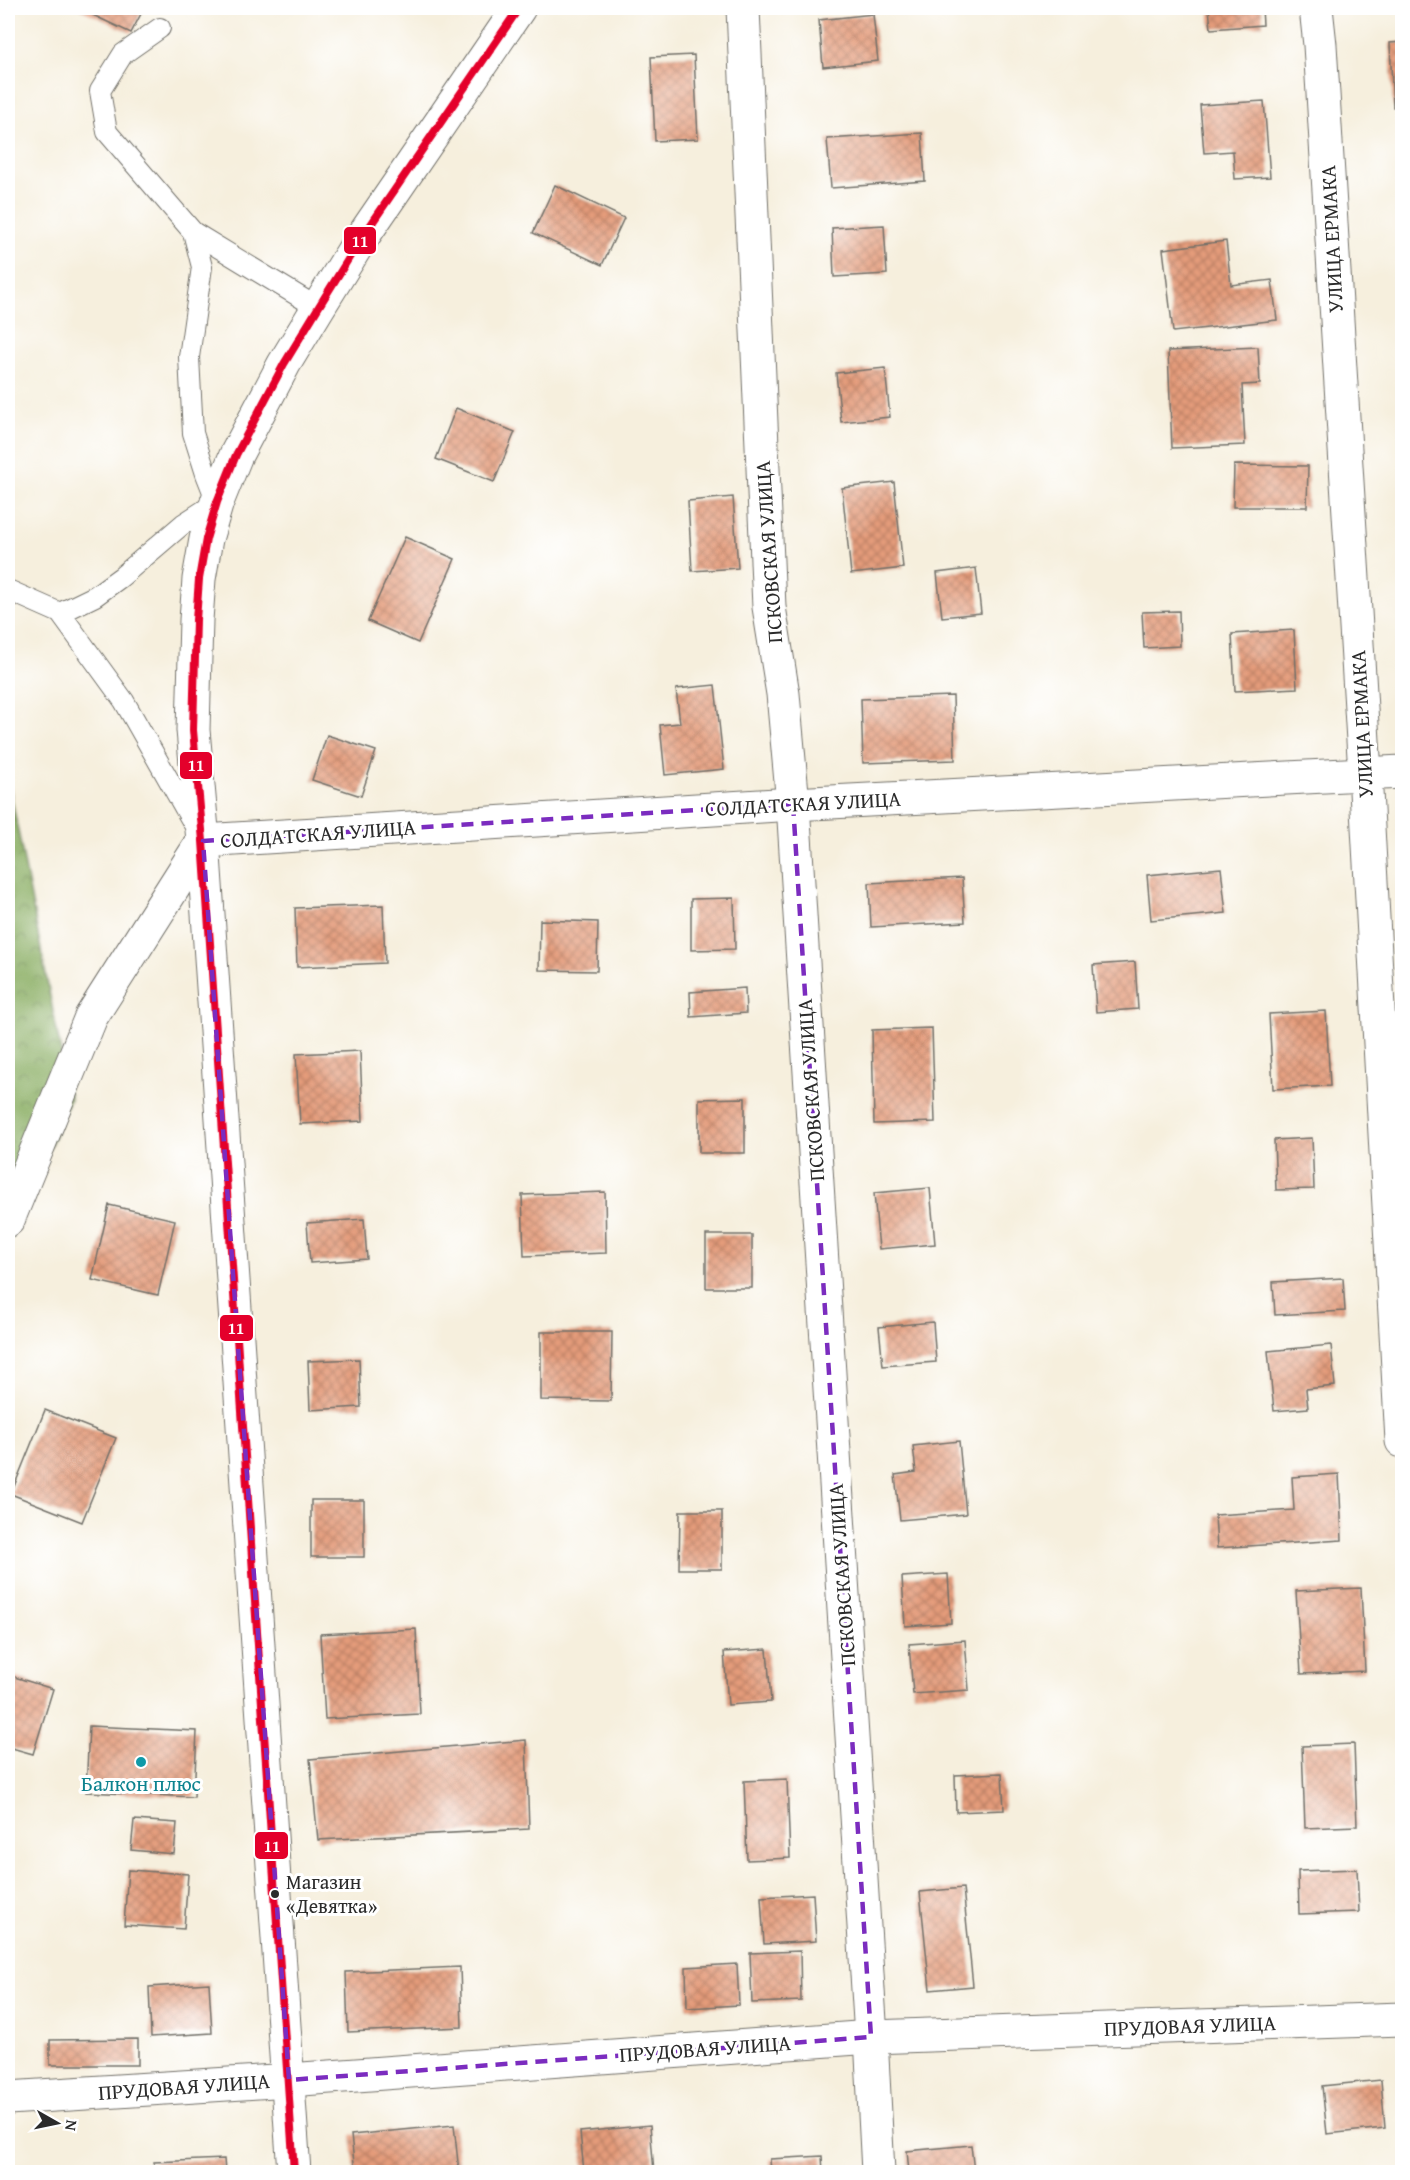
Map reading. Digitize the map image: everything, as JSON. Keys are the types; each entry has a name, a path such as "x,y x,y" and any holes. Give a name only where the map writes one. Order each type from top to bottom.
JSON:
{"street":[{"path":"294,2172 203,841 193,730 199,579 217,502 236,455 284,364 370,226 519,8"},
{"name":"ПСКОВСКАЯ УЛИЦА","path":"744,8 769,607 783,694 793,804 878,2172"},
{"name":"УЛИЦА ЕРМАКА","path":"1316,8 1365,773 1402,1442"},
{"name":"СОЛДАТСКАЯ УЛИЦА","path":"203,841 793,804 1402,772"},
{"path":"8,1220 91,1017 203,841"},
{"name":"ПРУДОВАЯ УЛИЦА","path":"8,2098 289,2080 871,2037 1402,2019"}],"lane":[{"path":"160,28 123,54 100,92 107,132 193,232 318,308"},
{"path":"60,613 95,596 183,524 217,502 193,434 189,357 202,267 193,232"},
{"path":"8,590 60,613 124,701 203,841"}],"highlighted area":[{"path":"793,804 871,2037 289,2080 203,841"}],"green space":[{"path":"8,779 70,1099 8,1246"}],"building":[{"path":"78,8 144,8 131,33"},
{"path":"1209,8 1262,8 1263,25 1211,29"},
{"path":"873,14 878,61 823,67 819,20"},
{"path":"1402,42 1402,107 1393,107 1390,43"},
{"path":"694,55 698,139 655,141 651,57"},
{"path":"1264,101 1270,177 1235,179 1233,151 1204,153 1200,105"},
{"path":"922,133 925,181 831,188 827,139"},
{"path":"555,185 624,218 602,265 533,233"},
{"path":"884,225 887,274 834,277 832,228"},
{"path":"1226,241 1231,285 1272,280 1277,320 1173,332 1163,249"},
{"path":"1258,347 1260,384 1242,385 1245,445 1172,448 1168,351"},
{"path":"885,368 890,417 841,422 836,373"},
{"path":"456,408 515,432 494,482 436,459"},
{"path":"1234,465 1308,466 1307,507 1233,507"},
{"path":"894,482 903,568 851,574 842,488"},
{"path":"733,497 738,568 692,571 688,501"},
{"path":"405,537 455,559 418,643 368,621"},
{"path":"976,568 981,613 942,617 937,573"},
{"path":"1179,611 1180,646 1144,648 1142,612"},
{"path":"1294,630 1297,688 1235,691 1232,634"},
{"path":"715,685 724,769 665,775 660,725 680,723 676,689"},
{"path":"953,696 955,760 863,763 861,699"},
{"path":"327,735 376,751 361,796 312,780"},
{"path":"1221,868 1226,913 1151,920 1147,875"},
{"path":"962,878 965,922 871,927 869,883"},
{"path":"734,898 735,949 691,950 691,899"},
{"path":"383,905 385,963 297,967 295,908"},
{"path":"540,920 598,922 597,971 539,970"},
{"path":"1135,962 1138,1009 1096,1012 1093,965"},
{"path":"745,988 746,1013 691,1017 690,992"},
{"path":"1326,1011 1330,1086 1273,1089 1269,1014"},
{"path":"932,1028 935,1122 874,1124 872,1030"},
{"path":"360,1051 363,1121 300,1124 296,1054"},
{"path":"745,1098 745,1153 699,1153 699,1099"},
{"path":"1312,1138 1314,1189 1276,1190 1274,1140"},
{"path":"930,1188 935,1244 879,1249 874,1193"},
{"path":"605,1192 606,1253 524,1256 522,1195"},
{"path":"109,1205 175,1220 158,1295 92,1280"},
{"path":"364,1219 367,1259 310,1263 307,1223"},
{"path":"706,1235 752,1235 752,1288 706,1288"},
{"path":"1343,1278 1345,1311 1275,1315 1273,1282"},
{"path":"933,1322 936,1362 883,1366 879,1327"},
{"path":"541,1332 612,1332 611,1401 541,1400"},
{"path":"1331,1345 1335,1386 1306,1389 1308,1408 1274,1411 1268,1351"},
{"path":"359,1359 361,1407 310,1410 308,1361"},
{"path":"45,1410 116,1438 82,1522 11,1494"},
{"path":"959,1441 966,1514 900,1520 895,1475 916,1472 913,1446"},
{"path":"1339,1474 1342,1540 1217,1548 1215,1515 1294,1510 1292,1477"},
{"path":"311,1500 364,1500 364,1557 311,1557"},
{"path":"680,1511 722,1511 722,1569 679,1569"},
{"path":"948,1574 951,1623 905,1626 902,1577"},
{"path":"1361,1588 1365,1671 1301,1674 1296,1591"},
{"path":"416,1629 420,1714 325,1719 320,1634"},
{"path":"965,1640 969,1690 913,1694 909,1644"},
{"path":"767,1649 771,1702 728,1705 724,1652"},
{"path":"8,1675 53,1689 33,1754 8,1747"},
{"name":"Балкон плюс","path":"89,1726 197,1731 194,1797 86,1792"},
{"path":"526,1740 529,1829 318,1840 310,1759"},
{"path":"1354,1744 1357,1826 1305,1828 1302,1746"},
{"path":"1002,1773 1004,1810 956,1812 955,1775"},
{"path":"787,1779 790,1858 747,1860 744,1781"},
{"path":"134,1820 177,1823 174,1854 131,1850"},
{"path":"1357,1869 1359,1912 1299,1914 1298,1871"},
{"path":"128,1870 188,1874 184,1929 124,1925"},
{"path":"963,1888 973,1986 930,1990 920,1892"},
{"path":"813,1894 816,1941 764,1944 761,1897"},
{"path":"800,1951 801,2001 752,2003 750,1953"},
{"path":"737,1964 739,2005 687,2008 686,1967"},
{"path":"460,1967 462,2027 348,2032 346,1972"},
{"path":"209,1983 212,2033 151,2037 149,1987"},
{"path":"138,2039 138,2065 50,2065 50,2040"},
{"path":"1381,2080 1385,2128 1327,2134 1322,2086"},
{"path":"454,2125 459,2172 355,2172 351,2135"},
{"path":"650,2125 654,2172 584,2172 580,2132"},
{"path":"971,2145 974,2172 909,2172 907,2151"},
{"path":"822,2156 823,2172 771,2172 770,2159"},
{"path":"224,2159 225,2172 154,2172 154,2162"}],"transit line":[{"name":"11","path":"294,2172 203,841 193,730 199,579 206,539 217,502 236,455 284,364 357,245 519,8"}],"place":[{"name":"Балкон плюс","path":"141,1762"},
{"name":"Магазин «Девятка»","path":"275,1894"}]}
